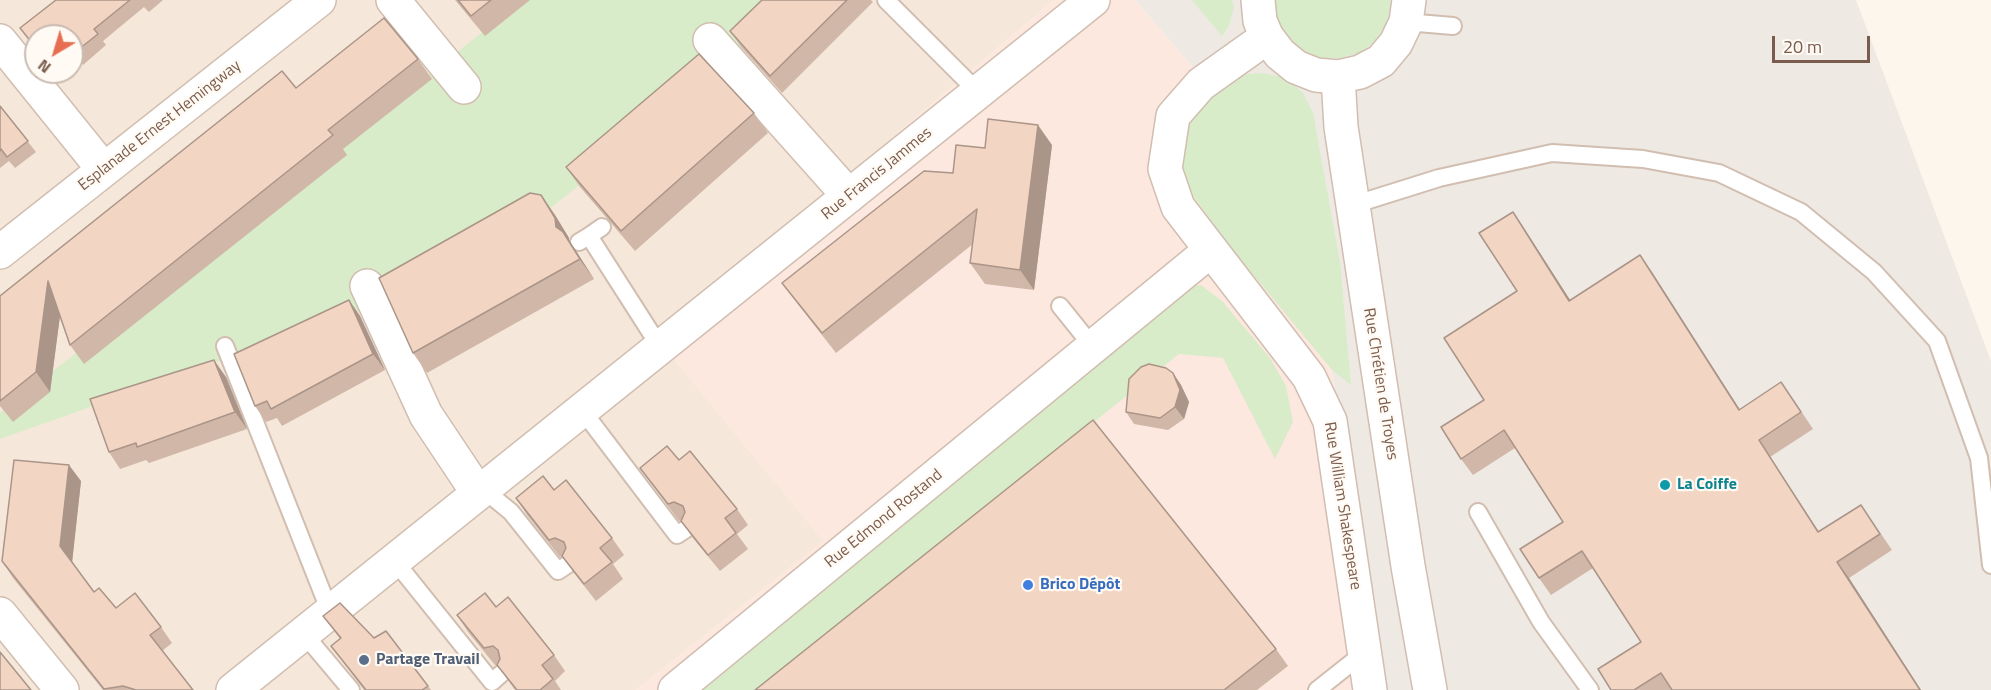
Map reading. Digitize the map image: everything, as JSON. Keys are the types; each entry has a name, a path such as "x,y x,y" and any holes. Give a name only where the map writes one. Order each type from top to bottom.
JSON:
{"street":[{"name":"Esplanade Ernest Hemingway","path":"0,252 319,0"},
{"path":"393,0 464,87"},
{"name":"Rue Francis Jammes","path":"233,690 1093,0"},
{"path":"1258,0 1260,21 1267,37 1280,54 1296,67 1316,75 1338,77 1360,72 1381,61 1396,43 1408,11"},
{"path":"1211,250 1178,207 1165,169 1173,116 1201,84 1267,37"},
{"path":"0,40 104,170"},
{"path":"710,40 849,196"},
{"name":"Rue Chrétien de Troyes","path":"1338,77 1339,114 1408,566 1430,690"},
{"name":"Rue Edmond Rostand","path":"675,690 1211,250"},
{"name":"Rue William Shakespeare","path":"1211,250 1309,377 1330,421 1370,690"},
{"path":"367,286 426,415 481,491"},
{"path":"0,614 62,690"}],"lane":[{"path":"886,0 978,92"},
{"path":"1408,11 1454,26"},
{"path":"1353,205 1439,178 1552,153 1643,159 1719,173 1801,212 1874,272 1937,341 1979,458 1991,565"},
{"path":"590,235 660,347"},
{"path":"1060,306 1093,347"},
{"path":"225,346 330,612"},
{"path":"582,410 677,535 686,529"},
{"path":"481,491 511,512 558,570 567,566"},
{"path":"1479,512 1541,622 1590,690"},
{"path":"394,561 492,682 502,673"},
{"path":"304,634 351,690"},
{"path":"1317,690 1365,652"}],"shaded area":[{"path":"0,0 1054,0 657,338 824,541 636,690 0,690"},
{"path":"1054,0 1135,0 1299,191 1332,370 1381,690 636,690 823,541 656,338"},
{"path":"1135,0 1856,0 1991,361 1991,690 1381,690 1332,370 1299,191"}],"green space":[{"path":"523,0 782,0 719,75 525,228 367,309 0,439 0,413"},
{"path":"1192,0 1232,0 1234,7 1229,26 1222,36"},
{"path":"1275,0 1390,0 1390,8 1385,26 1374,42 1359,53 1340,58 1321,58 1303,51 1288,38 1278,22"},
{"path":"1262,73 1286,78 1303,93 1313,113 1340,262 1351,385 1332,370 1231,248 1183,182 1179,133 1195,110 1236,75"},
{"path":"1201,285 1222,301 1270,358 1286,386 1293,422 1275,459 1223,358 1179,354 759,690 675,690 1179,288"}],"building":[{"path":"56,0 130,0 94,29 98,34 84,45 84,24 25,24"},
{"path":"458,0 491,0 471,16"},
{"path":"762,0 847,0 770,76 730,31"},
{"path":"384,18 418,59 328,130 333,135 70,345 48,281 36,372 0,401 0,296 282,71 296,88"},
{"path":"699,54 754,113 621,231 566,167"},
{"path":"0,106 28,141 7,157 1,149 0,151"},
{"path":"988,119 1038,125 1020,270 970,263 977,209 822,333 782,283 924,171 953,173 956,145 985,148"},
{"path":"530,193 541,195 555,218 556,227 563,232 580,259 413,353 379,278"},
{"name":"La Coiffe","path":"1513,212 1569,301 1640,255 1739,410 1781,382 1801,412 1759,440 1818,532 1861,505 1880,534 1837,562 1920,690 1672,690 1661,673 1634,690 1611,690 1598,669 1641,642 1582,551 1539,578 1520,549 1563,522 1504,430 1461,459 1441,427 1484,400 1444,338 1517,291 1479,233"},
{"path":"349,300 373,354 271,409 267,401 255,406 234,354"},
{"path":"214,360 235,412 137,447 136,443 109,452 90,399"},
{"path":"1149,364 1166,368 1173,373 1180,390 1175,407 1160,418 1126,412 1129,379 1141,367"},
{"name":"Brico Dépôt","path":"1093,420 1276,649 1224,690 755,690"},
{"path":"667,446 679,460 690,451 737,509 725,518 736,533 708,555 681,521 685,512 683,506 674,502 668,504 640,468"},
{"path":"14,460 69,465 60,546 94,592 99,588 116,608 135,593 161,627 150,635 193,690 136,690 123,686 104,689 2,561"},
{"path":"543,476 554,490 566,480 612,538 600,548 612,562 584,584 562,556 566,548 564,542 555,538 549,540 516,498"},
{"path":"485,593 496,607 508,597 554,655 542,665 553,679 540,690 517,690 497,665 500,659 498,650 493,646 484,648 457,615"},
{"path":"340,603 374,638 386,631 428,686 422,690 366,690 331,646 341,638 323,616"},
{"path":"0,652 31,690 0,690"}],"place":[{"name":"La Coiffe","path":"1665,485"},
{"name":"Brico Dépôt","path":"1028,585"},
{"name":"Partage Travail","path":"364,660"}]}
